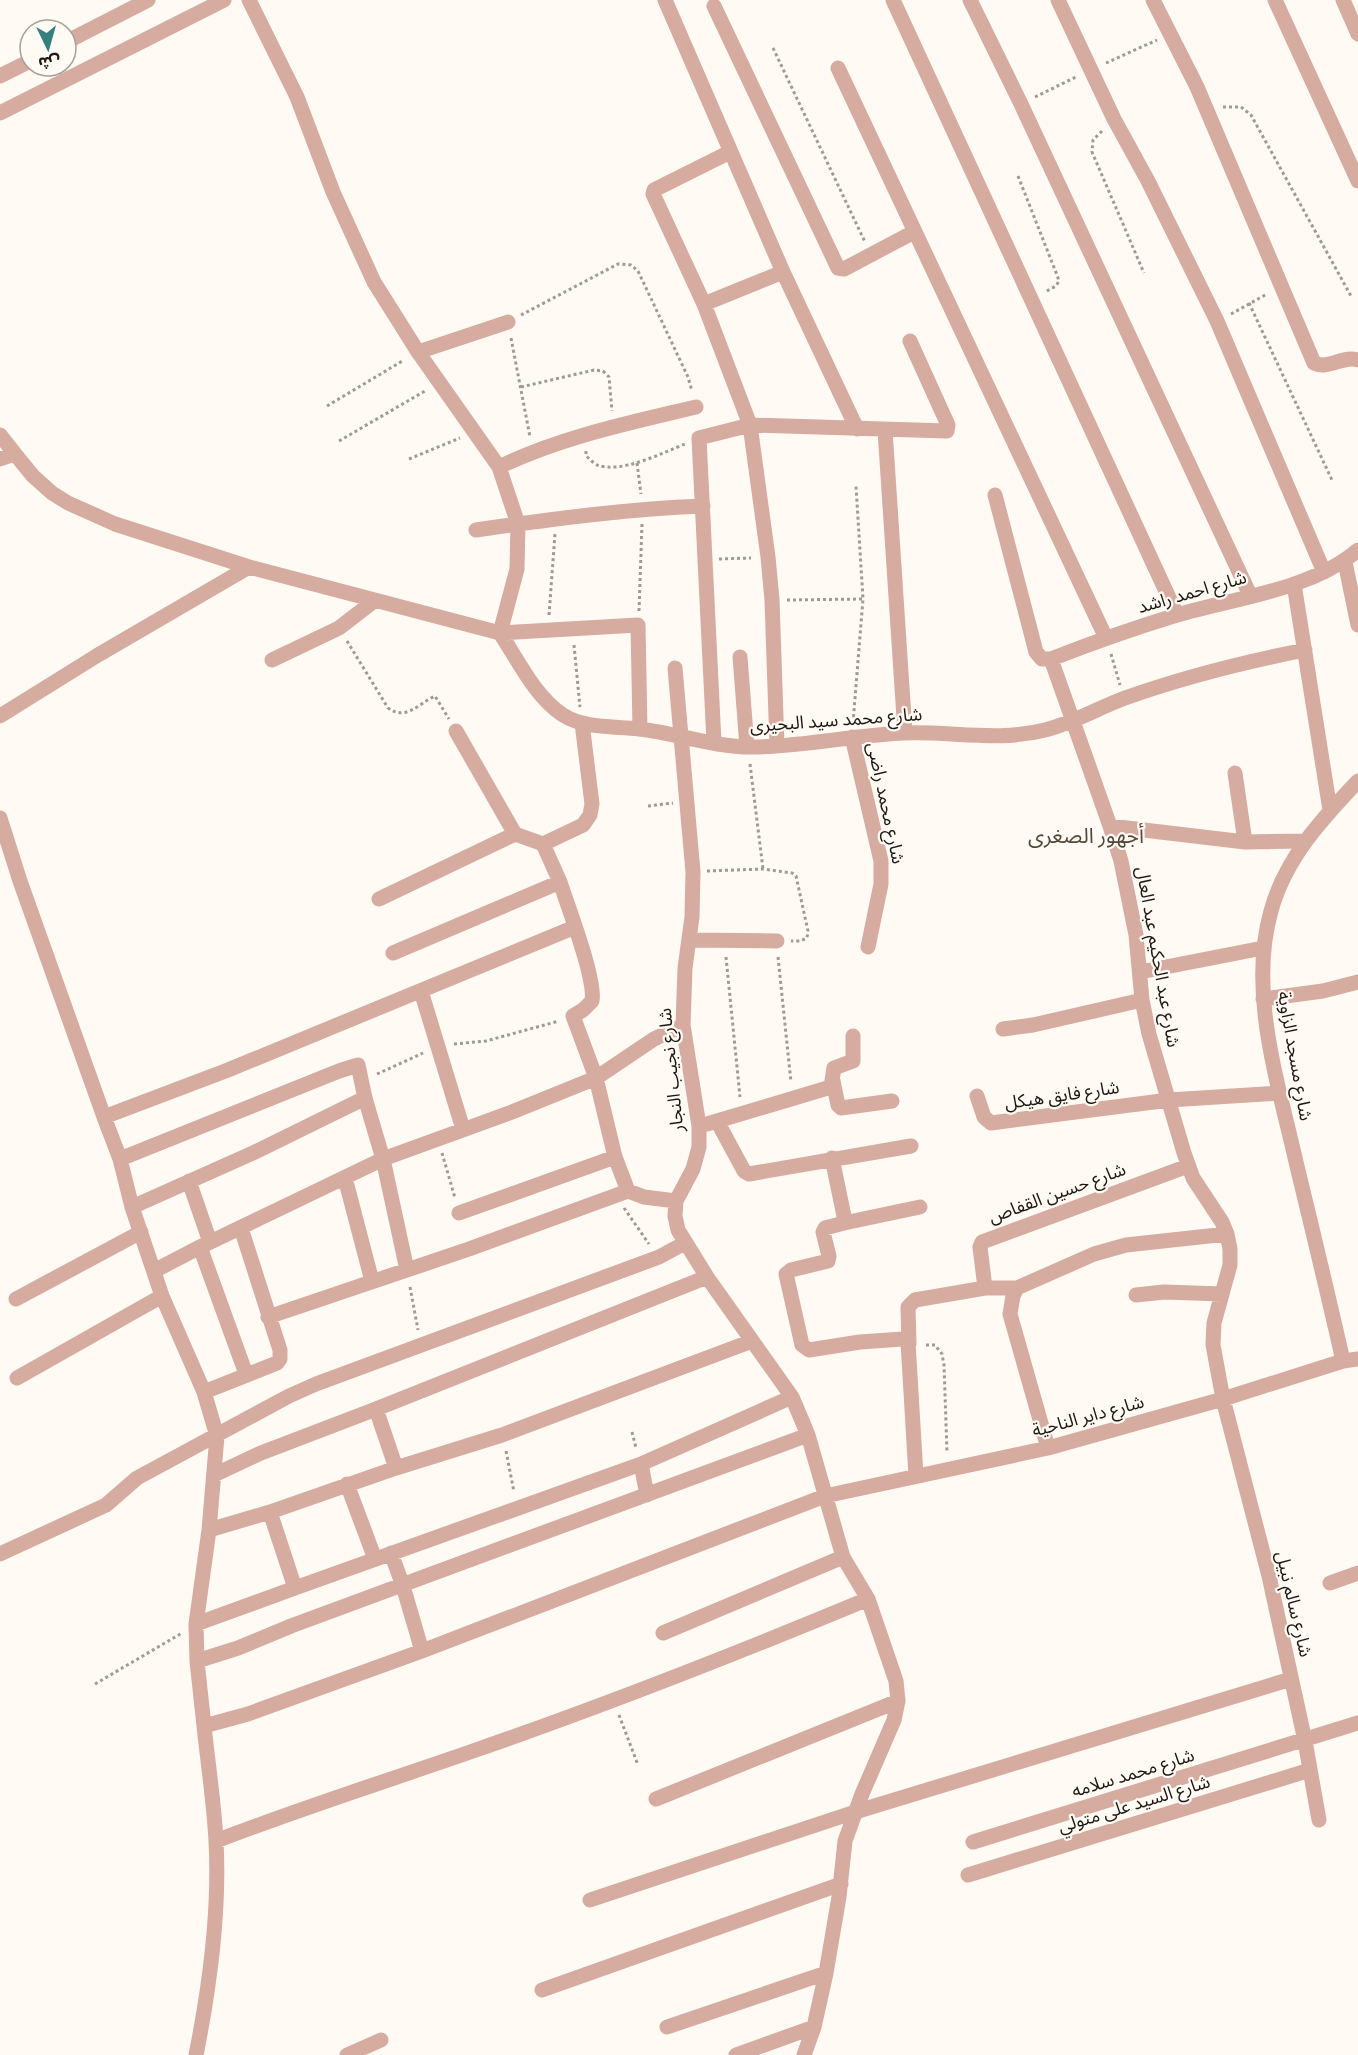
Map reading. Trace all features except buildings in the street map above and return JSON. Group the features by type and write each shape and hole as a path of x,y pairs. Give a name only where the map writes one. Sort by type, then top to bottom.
{"street":[{"path":"78,36 148,0"},
{"path":"0,113 224,0"},
{"path":"249,0 297,97 352,238 374,282 418,352 499,467 518,524 517,569 500,633"},
{"path":"665,0 783,272 856,429"},
{"path":"893,0 1177,615"},
{"path":"970,0 1021,104 1250,595"},
{"path":"1058,0 1114,119 1148,181 1217,321 1324,572"},
{"path":"1153,0 1207,109 1314,363 1320,366 1352,358 1358,360"},
{"path":"1275,0 1358,181"},
{"path":"1343,0 1358,34"},
{"path":"714,6 835,265 844,269 914,232"},
{"path":"0,76 18,67"},
{"path":"838,68 1106,638"},
{"path":"730,152 653,192 704,304 750,425 772,600 777,746"},
{"path":"704,304 783,272"},
{"path":"418,352 508,322"},
{"path":"714,742 699,438 750,425 944,431 948,428 910,341"},
{"path":"499,467 532,451 614,427 696,407"},
{"path":"885,430 905,733"},
{"path":"0,435 7,456 52,493 68,503 115,524 249,567 500,633 638,625 640,729"},
{"path":"995,495 1036,652 1042,659 1051,659"},
{"path":"476,530 556,518 643,509 703,506"},
{"name":"شارع احمد راشد","path":"1051,659 1177,615 1294,584 1345,562 1358,550"},
{"path":"1345,562 1358,625"},
{"path":"0,716 249,567"},
{"path":"1294,584 1330,810"},
{"path":"272,660 339,628 374,601"},
{"name":"شارع محمد سيد البحيرى","path":"500,633 549,703 564,715 582,723 640,729 747,747 777,746 852,736 905,733 992,736 1045,730 1183,678 1305,650"},
{"path":"740,657 747,747"},
{"name":"شارع عبد الحكيم عبد العال","path":"1051,659 1110,826 1130,898 1142,1000 1158,1067 1188,1166 1227,1234 1230,1264 1214,1323 1213,1345 1223,1399"},
{"name":"شارع نجيب النجار","path":"675,668 693,872 683,1025 699,1126 699,1147 693,1169 676,1201"},
{"path":"456,731 515,834 543,844 583,825 591,815 592,804 582,723"},
{"name":"شارع محمد راضى","path":"852,736 881,861 881,884 868,947"},
{"path":"1235,773 1245,842"},
{"name":"شارع مسجد الزاوية","path":"1351,1360 1280,1093 1263,999 1263,948 1271,910 1285,874 1304,841 1358,781"},
{"path":"0,818 24,892 120,1159 132,1207 162,1296 204,1392 217,1436 209,1530 196,1624 197,1661 216,1841 213,1954 196,2055"},
{"path":"1110,826 1245,842 1304,841"},
{"path":"379,899 515,834"},
{"path":"543,844 560,882 590,977 592,1001 573,1016 596,1078 622,1193"},
{"path":"393,953 560,882"},
{"path":"104,1117 228,1070 575,927"},
{"path":"690,940 777,941"},
{"path":"1140,972 1263,948"},
{"path":"1263,999 1323,991 1358,982"},
{"path":"421,991 463,1129"},
{"path":"1004,1029 1033,1025 1142,1000"},
{"path":"154,1271 205,1244 383,1159 596,1078 654,1039 683,1025"},
{"path":"853,1036 853,1061 834,1068 833,1081 838,1105 841,1108 892,1101"},
{"path":"120,1159 349,1067 359,1066 364,1098 383,1159 407,1270"},
{"path":"699,1126 829,1088 833,1081"},
{"path":"1169,1100 1280,1093"},
{"name":"شارع فايق هيكل","path":"977,1096 984,1117 991,1123 1169,1100"},
{"path":"132,1207 255,1152 364,1098"},
{"path":"717,1121 744,1171 749,1174 911,1146"},
{"path":"459,1212 615,1157"},
{"path":"832,1158 845,1218 844,1223"},
{"name":"شارع حسين القفاص","path":"985,1288 980,1247 982,1242 1188,1166"},
{"path":"345,1178 372,1281"},
{"path":"189,1181 205,1244 246,1374"},
{"path":"268,1317 622,1193 676,1201 675,1216 678,1230 685,1243 792,1397 808,1435 843,1557 868,1599 893,1672 898,1701 886,1739 845,1841 841,1884 826,1973 814,2027 804,2055"},
{"path":"909,1344 903,1339 860,1342 814,1350 805,1348 802,1345 786,1278 791,1270 828,1261 829,1256 823,1232 828,1227 920,1207"},
{"path":"204,1392 277,1363 280,1359 280,1350 241,1228"},
{"path":"16,1299 141,1232"},
{"path":"916,1476 907,1312 910,1302 985,1288 1017,1288 1110,1249 1227,1234"},
{"path":"0,1554 106,1505 137,1478 316,1384 659,1257 685,1243"},
{"path":"214,1475 261,1453 707,1277"},
{"path":"1017,1288 1012,1296 1010,1314 1048,1448"},
{"path":"1136,1295 1193,1292 1222,1294"},
{"path":"17,1378 162,1296"},
{"path":"209,1530 270,1512 396,1467 502,1435 752,1341"},
{"name":"شارع داير الناحية","path":"204,1726 248,1714 422,1652 825,1496 1048,1448 1351,1360"},
{"path":"196,1624 641,1464 792,1397"},
{"name":"شارع سالم نبيل","path":"1223,1399 1269,1576 1305,1741 1319,1820"},
{"path":"376,1409 396,1467"},
{"path":"197,1661 238,1648 291,1626 808,1435"},
{"path":"641,1464 647,1495"},
{"path":"347,1484 375,1559"},
{"path":"270,1512 294,1588"},
{"path":"391,1553 422,1652"},
{"path":"663,1633 843,1557"},
{"path":"1330,1583 1358,1573"},
{"path":"216,1841 272,1819 614,1699 783,1635 868,1599"},
{"path":"590,1900 855,1812 1291,1679"},
{"path":"656,1799 898,1701"},
{"name":"شارع محمد سلامه","path":"974,1842 1358,1723"},
{"name":"شارع السيد على متولي","path":"968,1875 1310,1770"},
{"path":"542,1990 841,1884"},
{"path":"667,2027 826,1973"},
{"path":"736,2055 814,2027"},
{"path":"347,2055 381,2040"}],"path":[{"path":"1021,104 1170,34"},
{"path":"773,48 871,254"},
{"path":"1207,109 1236,105 1251,115 1351,296"},
{"path":"1114,119 1094,140 1091,146 1092,152 1144,273"},
{"path":"1018,176 1059,281 1056,286 1030,299"},
{"path":"532,451 508,322 618,264 632,265 638,271 688,377 696,407"},
{"path":"1217,321 1249,303 1332,480"},
{"path":"327,406 418,352"},
{"path":"521,387 594,370 603,371 609,377 614,427"},
{"path":"339,441 440,382"},
{"path":"409,459 474,432"},
{"path":"585,436 586,456 595,464 607,467 637,463 699,438"},
{"path":"637,463 643,509 638,625"},
{"path":"852,736 864,599 856,486"},
{"path":"548,630 556,518"},
{"path":"705,560 768,557"},
{"path":"772,600 864,599"},
{"path":"339,628 388,708 395,713 406,714 433,696 436,697 456,731"},
{"path":"573,630 582,723"},
{"path":"1106,638 1124,699"},
{"path":"747,747 763,869"},
{"path":"648,806 688,802"},
{"path":"693,872 763,869 792,873 796,876 807,938 800,941 777,941 793,1099"},
{"path":"724,940 741,1114"},
{"path":"362,1082 439,1045 486,1041 573,1016"},
{"path":"439,1139 459,1212"},
{"path":"622,1193 659,1257"},
{"path":"407,1270 421,1347"},
{"path":"909,1344 935,1345 942,1354 948,1470"},
{"path":"502,1435 518,1507"},
{"path":"95,1684 196,1624"},
{"path":"614,1699 638,1765"}],"district":[{"name":"أجهور الصغرى","path":"1086,836"}]}
